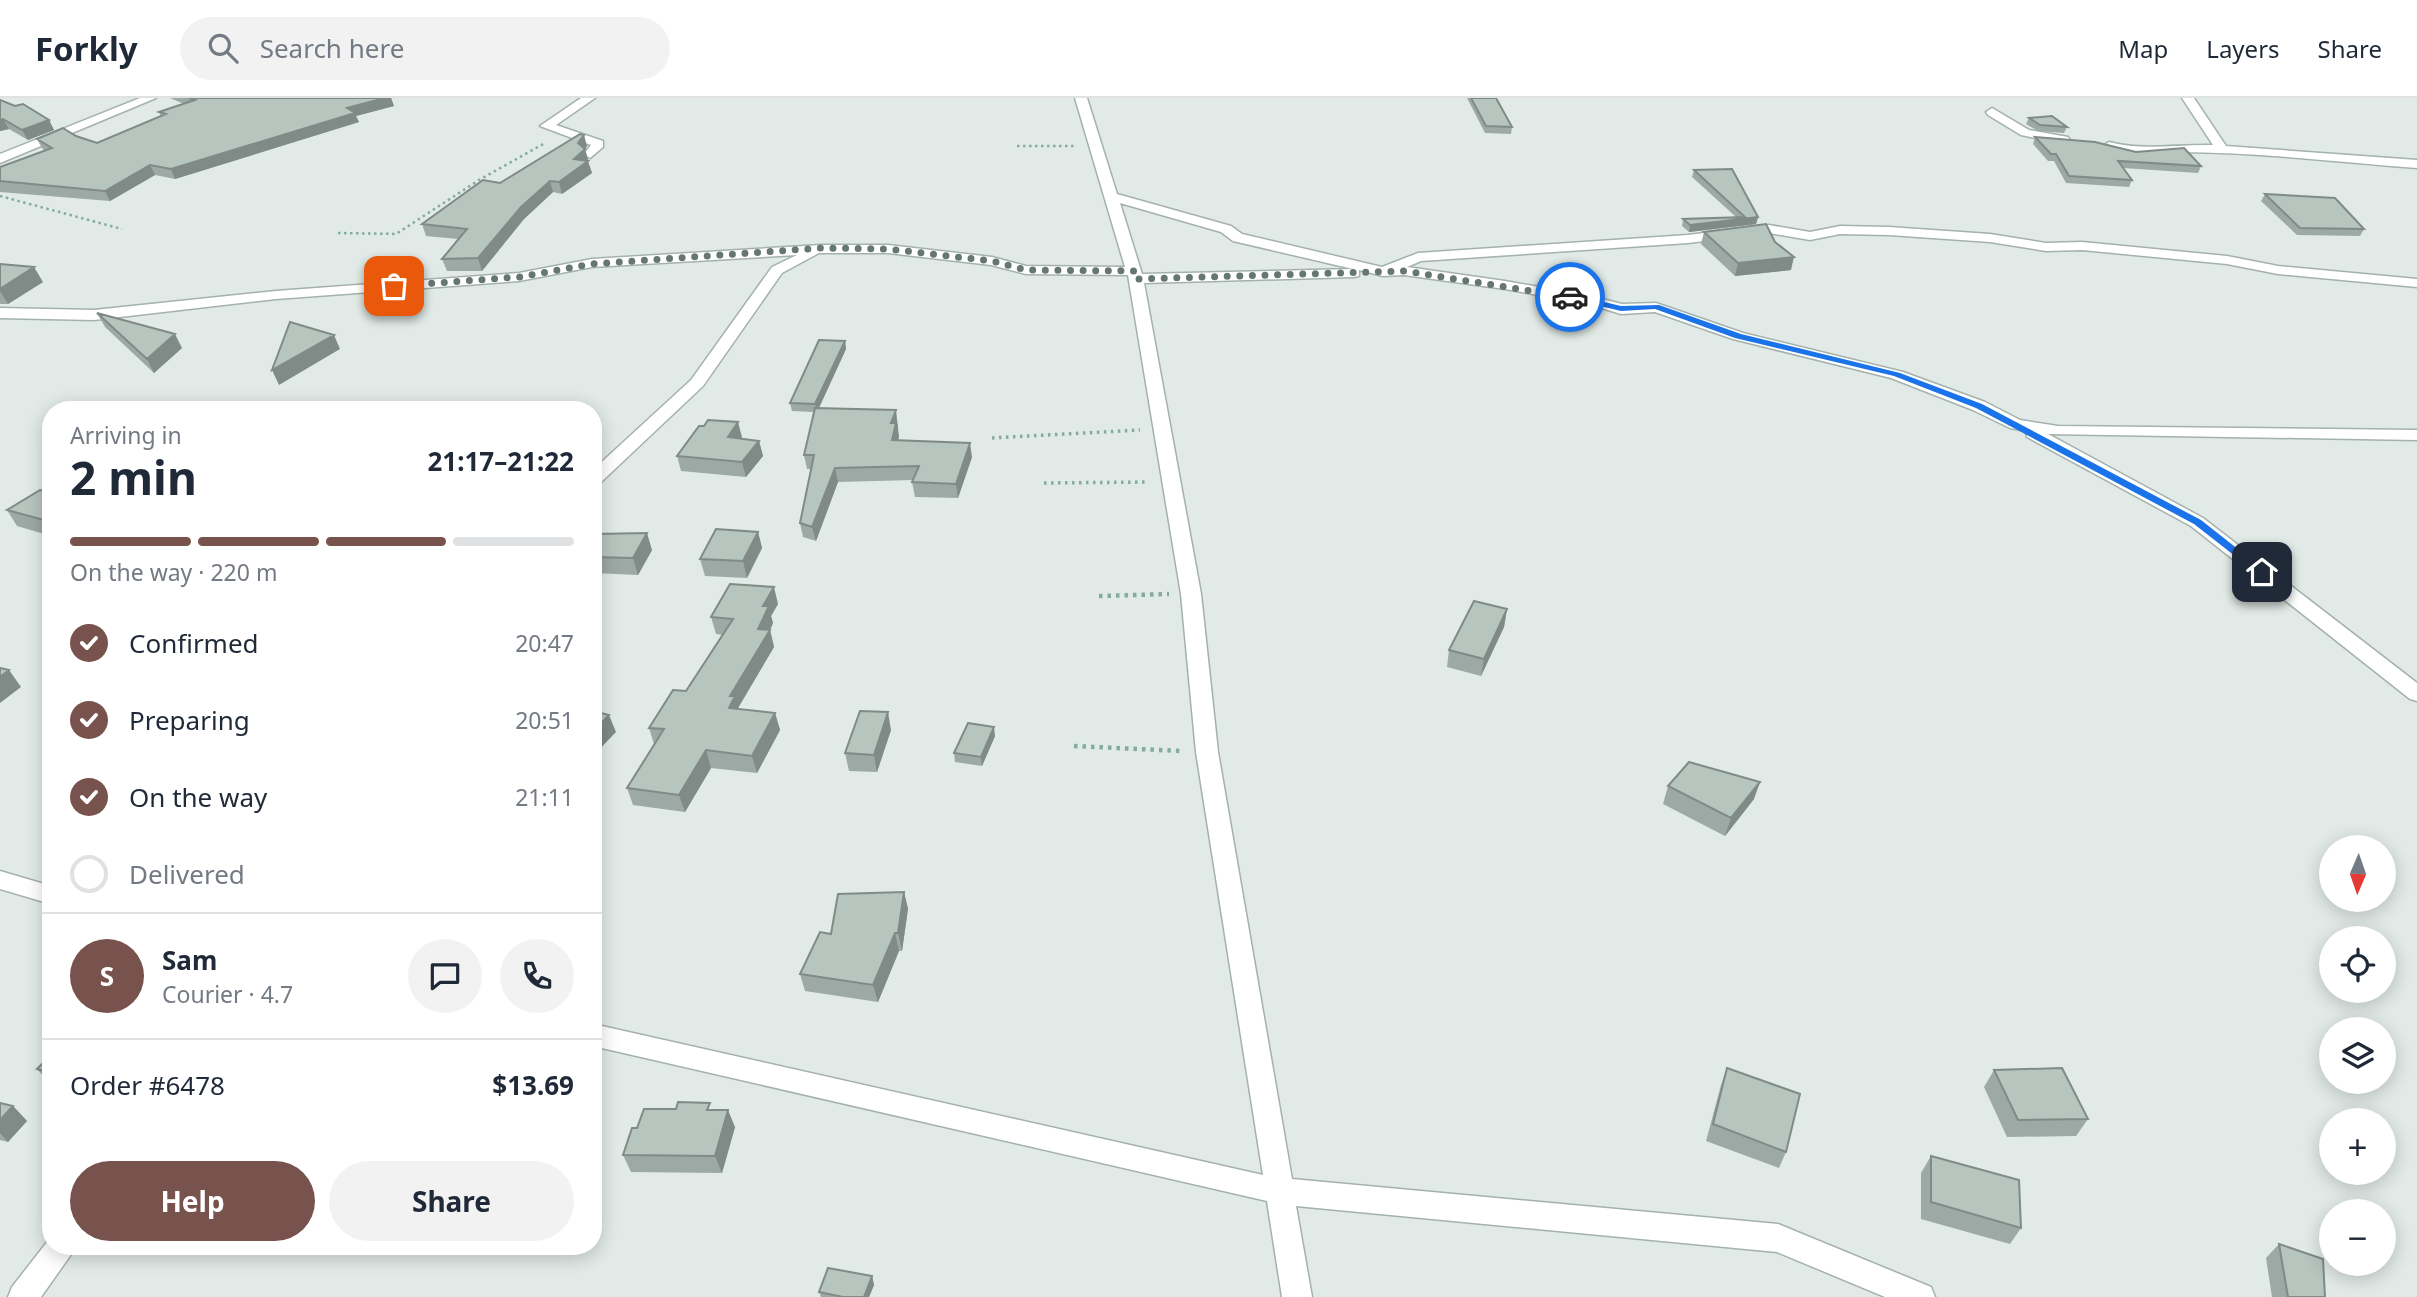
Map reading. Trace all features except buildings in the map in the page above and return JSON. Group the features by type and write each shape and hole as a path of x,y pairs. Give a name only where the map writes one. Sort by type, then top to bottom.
{"street":[{"path":"0,159 150,98"},
{"path":"589,98 546,126 599,144 590,154"},
{"path":"1082,98 1135,275 1191,594 1207,752 1297,1297"},
{"path":"2188,98 2222,149"},
{"path":"1992,112 2035,138 2088,142 2133,152 2172,148 2222,149 2417,164"},
{"path":"1112,197 1226,229 1238,238 1265,242 1383,272 1418,257 1688,239 1769,229 1810,236 1840,230 1990,237 2046,247 2082,246 2227,260 2278,270 2417,284"},
{"path":"602,472 697,383 776,270 821,248"},
{"path":"0,313 94,315 276,295 519,277 592,264 821,248 888,249 992,261 1026,270 1135,275 1404,271 1505,285 1590,300 1621,309 1656,307 1738,336 1897,374 1979,406 2016,424 2197,522 2417,694"},
{"path":"2016,424 2058,431 2417,435"},
{"path":"0,880 42,892"},
{"path":"602,1037 1278,1191 1777,1238 1920,1297"},
{"path":"23,1297 55,1255"}],"path":[{"path":"338,233 396,234 479,180 564,132"},
{"path":"1017,146 1096,145"},
{"path":"0,196 122,229"},
{"path":"992,438 1162,429"},
{"path":"1044,483 1171,482"},
{"path":"1099,596 1191,594"},
{"path":"1074,746 1207,752"}],"way so far":[{"path":"394,286 519,277 592,264 821,248 888,249 992,261 1026,270 1135,271 1136,279 1404,271 1570,297"}],"route":[{"path":"1570,297 1621,309 1656,307 1738,336 1897,374 1979,406 2197,522 2262,572"}]}
